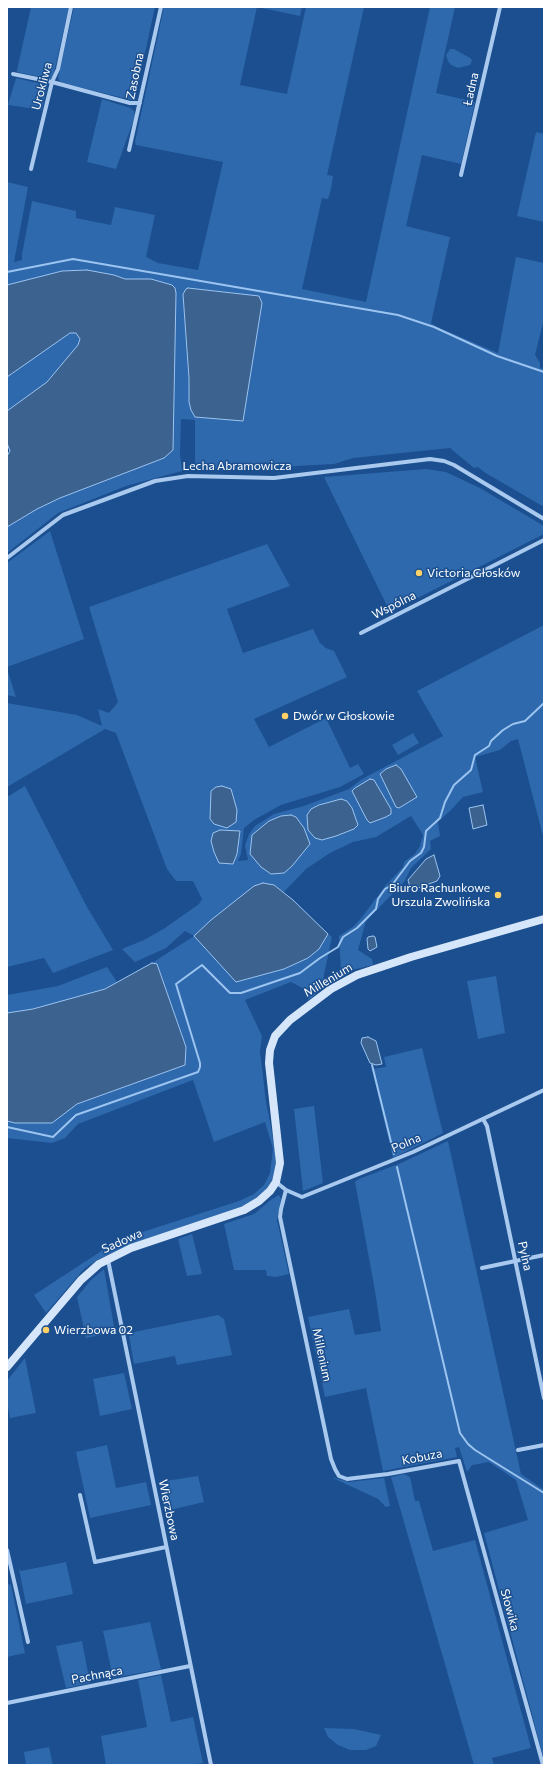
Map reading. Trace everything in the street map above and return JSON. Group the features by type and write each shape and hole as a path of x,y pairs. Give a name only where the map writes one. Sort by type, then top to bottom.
{"street":[{"name":"Urokliwa","path":"31,169 52,82 58,69 71,7"},
{"name":"Zasobna","path":"129,150 161,7"},
{"name":"Ładna","path":"461,175 500,7"},
{"path":"13,74 52,82 130,103 140,103"},
{"name":"Lecha Abramowicza","path":"7,558 63,515 156,481 188,476 274,478 430,459 444,461 454,466 544,519"},
{"name":"Wspólna","path":"361,633 544,540"},
{"name":"Millenium","path":"276,1182 279,1170 279,1157 269,1058 272,1042 280,1030 320,997 357,975 411,957 544,919"},
{"name":"Polna","path":"276,1182 286,1190 302,1197 413,1152 544,1090"},
{"name":"Pylna","path":"483,1119 487,1126 544,1398"},
{"name":"Sadowa","path":"7,1367 81,1280 94,1268 108,1259 131,1248 244,1210 264,1198 276,1182"},
{"name":"Millenium","path":"286,1190 280,1217 331,1459 335,1469 343,1478 347,1479 388,1474"},
{"path":"482,1268 544,1255"},
{"name":"Wierzbowa","path":"108,1259 211,1765"},
{"path":"518,1450 544,1445"},
{"name":"Kobuza","path":"388,1474 459,1460"},
{"name":"Słowika","path":"459,1460 543,1765"},
{"path":"80,1495 95,1562 166,1547"},
{"path":"7,1550 28,1642"},
{"name":"Pachnąca","path":"7,1703 190,1666"}],"shaded area":[{"path":"31,7 69,7 53,77 50,79 17,72"},
{"path":"74,7 155,7 135,99 131,100 60,82 58,78"},
{"path":"164,7 257,7 240,85 287,94 306,7 364,7 327,175 333,176 331,189 328,199 322,198 302,289 366,302 430,7 455,7 436,93 475,102 461,164 422,155 406,226 450,237 431,323 498,353 516,257 544,263 544,319 535,355 540,363 540,368 544,369 544,507 478,467 474,468 450,448 353,458 334,464 223,470 197,468 195,461 195,420 181,419 180,454 182,471 126,486 58,513 7,553 7,527 37,509 60,498 164,458 172,285 151,279 125,279 114,275 62,271 7,285 7,182 28,187 14,262 22,260 32,201 76,211 76,218 111,225 115,207 155,215 146,257 158,263 198,270 223,162 136,145 135,142","holes":["188,288 259,296 262,303 243,421 191,410 189,402 189,378 183,294"]},
{"path":"257,7 302,7 300,16"},
{"path":"450,49 454,49 470,58 472,60 470,65 458,68 451,65 446,55"},
{"path":"16,78 46,85 47,87 42,110 8,105"},
{"path":"102,99 130,108 134,111 135,116 116,169 87,162"},
{"path":"536,132 544,134 544,222 517,216"},
{"path":"87,270 114,275 125,279 151,279 172,285 175,288 173,450 164,458 60,498 37,509 7,527 7,456 10,451 7,443 7,411 47,382 78,345 80,339 76,333 70,333 7,377 7,285 62,271"},
{"path":"188,288 259,296 262,303 243,421 195,417 191,410 189,402 189,378 183,294"},
{"path":"70,333 76,333 80,339 78,345 47,382 7,411 7,377"},
{"name":"Victoria Głosków","path":"426,469 446,472 480,488 544,526 544,534 390,612 324,477"},
{"path":"50,531 84,639 7,667 7,563"},
{"path":"267,544 290,586 227,609 243,653 313,629 320,643 326,648 334,651 347,677 254,719 269,747 326,718 350,768 358,764 364,774 340,787 281,805 254,820 244,828 241,854 238,861 248,860 245,846 249,834 255,826 274,814 304,806 349,789 362,779 443,736 417,691 544,625 544,840 518,739 511,741 500,750 475,757 483,792 463,797 438,822 440,836 430,841 431,849 411,868 404,882 366,921 358,950 372,959 373,965 341,971 339,936 354,926 386,885 403,867 404,862 415,854 420,846 423,835 411,816 376,837 353,842 330,853 306,869 284,892 274,885 194,936 185,931 166,948 135,962 122,949 144,940 165,928 199,904 202,899 193,881 176,881 167,869 116,733 105,729 7,787 7,703 77,715 102,726 98,709 109,713 118,702 89,607"},
{"path":"7,669 16,697 7,695"},
{"path":"413,733 419,743 398,755 392,745"},
{"path":"396,765 401,769 417,797 399,808 396,807 380,774 386,769"},
{"path":"370,779 374,780 391,809 391,814 370,823 352,791"},
{"path":"25,786 87,907 113,950 53,973 44,958 7,967 7,797"},
{"path":"222,786 231,789 237,810 236,822 227,828 214,824 210,819 211,791 216,787"},
{"path":"341,799 347,801 352,808 358,825 354,829 336,836 322,840 315,838 308,830 307,815 311,809 319,805"},
{"path":"483,805 487,825 473,829 469,808"},
{"path":"291,815 296,817 304,828 310,844 292,866 284,873 271,874 261,867 250,854 252,835 269,821 281,816"},
{"path":"220,830 240,831 237,854 233,864 219,863 214,852 211,841 213,833"},
{"path":"434,855 440,876 437,881 418,888 410,887 408,880 426,859"},
{"path":"263,883 274,885 293,900 328,934 319,949 308,958 284,969 236,982 194,936 211,920 254,886"},
{"path":"328,934 332,937 321,989 309,1000 304,989 291,982 245,1000 262,1036 260,1051 266,1102 275,1148 276,1163 273,1178 266,1190 257,1199 247,1205 131,1244 101,1258 85,1268 46,1313 34,1295 109,1246 136,1234 239,1201 254,1194 264,1185 270,1173 273,1149 265,1122 214,1142 193,1080 78,1124 65,1138 52,1143 7,1138 7,1121 15,1123 52,1123 77,1104 185,1065 186,1047 157,964 152,963 194,936 236,982 284,969 308,958 319,949"},
{"path":"368,937 375,937 377,947 370,951 368,949 367,939"},
{"path":"152,963 157,964 186,1047 185,1065 77,1104 52,1123 15,1123 7,1121 7,1013 33,1009 105,989"},
{"path":"107,967 117,982 105,989 33,1009 7,1013 7,995 58,986"},
{"path":"496,976 505,1033 478,1039 467,981"},
{"path":"368,1037 376,1041 382,1064 376,1065 370,1063 361,1043 362,1038"},
{"path":"422,1048 443,1133 393,1158 372,1069 386,1067 384,1057"},
{"path":"314,1106 323,1183 303,1191 294,1109"},
{"path":"448,1141 521,1474 544,1490 544,1760 484,1533 528,1520 516,1480 489,1462 472,1465 467,1472 459,1447 455,1448 457,1457 383,1471 366,1388 325,1397 308,1317 349,1309 355,1335 381,1331 355,1182"},
{"path":"279,1195 281,1199 277,1220 289,1274 276,1277 267,1276 266,1270 234,1270 224,1224 254,1214"},
{"path":"192,1234 202,1274 187,1276 178,1239"},
{"path":"104,1269 115,1332 86,1338 77,1297 90,1281"},
{"path":"218,1315 224,1319 232,1355 177,1365 175,1356 134,1364 129,1336 134,1332"},
{"path":"25,1358 36,1413 10,1418 7,1402 7,1381"},
{"path":"124,1373 132,1409 100,1416 93,1379"},
{"path":"107,1445 116,1488 146,1482 151,1505 90,1518 76,1452"},
{"path":"404,1474 410,1477 415,1501 419,1501 433,1551 475,1540 531,1748 492,1758 494,1765 474,1765 391,1477"},
{"path":"198,1476 204,1502 166,1511 159,1482"},
{"path":"331,1477 349,1482 384,1478 390,1506 386,1507 378,1499"},
{"path":"66,1562 73,1594 26,1604 19,1569 21,1571"},
{"path":"7,1583 11,1585 25,1653 7,1657"},
{"path":"150,1622 161,1669 113,1678 103,1631"},
{"path":"82,1641 90,1683 66,1688 56,1646"},
{"path":"161,1675 171,1722 193,1717 203,1763 191,1765 106,1765 101,1736 147,1727 138,1680"},
{"path":"324,1728 354,1729 381,1735 376,1746 366,1750 350,1750 338,1745 328,1737"},
{"path":"49,1747 53,1765 26,1765 24,1752"}],"waterway":[{"path":"7,272 73,259 398,315 434,327 497,356 544,372"},
{"path":"7,1127 53,1137 76,1115 198,1072 200,1063 176,984 202,965 230,993 241,993 300,973 338,947 343,937 357,928 376,909 378,899 385,889 392,885 410,861 421,853 424,847 426,831 440,818 445,802 454,785 471,770 475,755 489,746 491,741 503,730 513,724 525,721 544,703"},
{"path":"372,1065 394,1154"},
{"path":"397,1167 460,1433 468,1444 475,1450 544,1493"}],"place":[{"name":"Victoria Głosków","path":"419,573"},
{"name":"Dwór w Głoskowie","path":"285,716"},
{"name":"Biuro Rachunkowe Urszula Zwolińska","path":"498,895"},
{"name":"Wierzbowa 02","path":"46,1330"}]}
